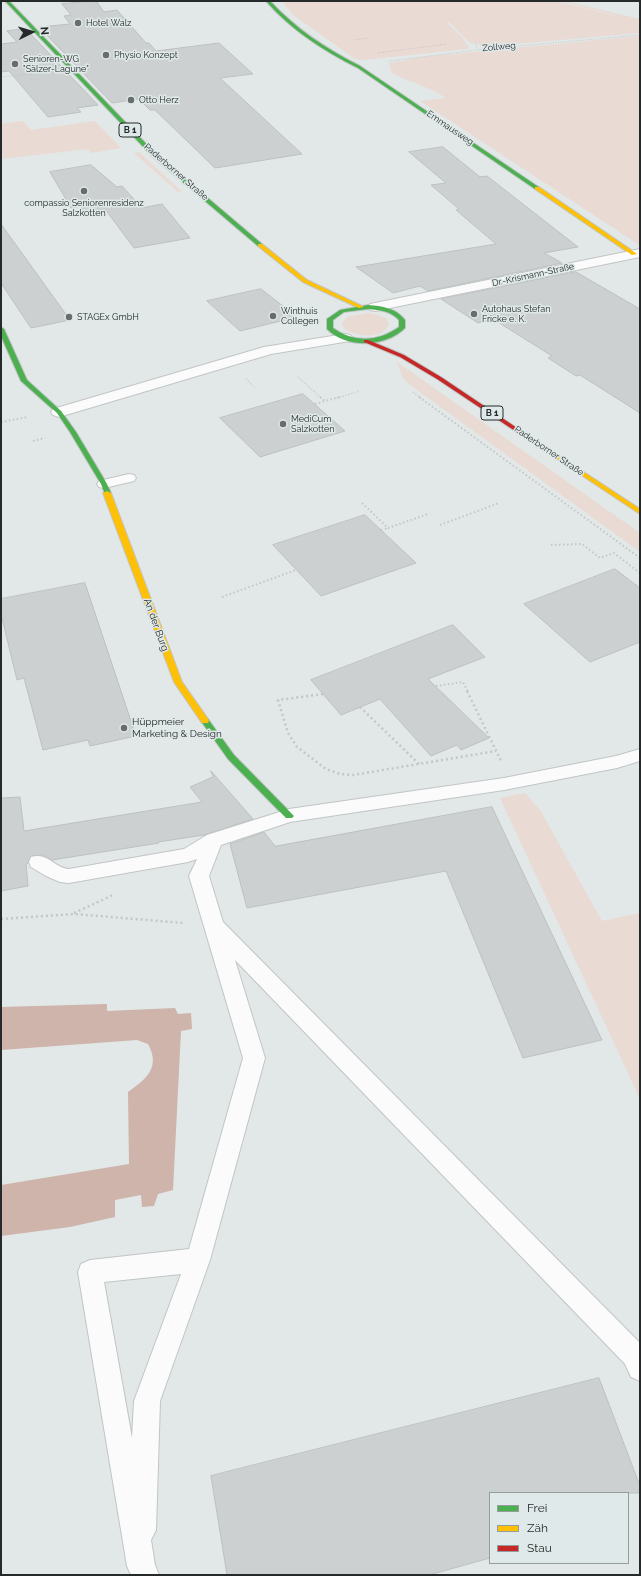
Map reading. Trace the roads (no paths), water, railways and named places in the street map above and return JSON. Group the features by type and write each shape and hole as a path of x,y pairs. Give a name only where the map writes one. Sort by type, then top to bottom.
{"main road":[{"name":"Paderborner Straße","path":"7,1 154,155 272,255 305,281 368,307 392,312 403,328 388,338 366,341"},
{"name":"Emmausweg","path":"268,1 281,16 309,40 337,57 359,67 637,253"},
{"name":"Paderborner Straße","path":"305,281 316,298"},
{"name":"Paderborner Straße","path":"368,307 342,311 329,320 332,331 345,338 366,341 402,356 439,378 640,512"},
{"name":"An der Burg","path":"1,329 24,382 59,412 73,432 104,484 178,682 231,757 289,816"},
{"name":"Paderborner Straße","path":"420,356 439,378"}],"street":[{"name":"Dr.-Krismann-Straße","path":"368,307 427,297 637,253"},
{"path":"403,328 427,297"},
{"path":"272,350 329,320"},
{"path":"59,412 272,350 345,338"}],"lane":[{"path":"104,484 130,478"},
{"path":"38,862 56,874 69,876 188,855 214,840 289,816 504,784 617,762 640,755"},
{"path":"143,1571 147,1401 198,1260 254,1058 199,876 214,840"},
{"path":"213,925 634,1355 640,1368"},
{"path":"143,1571 90,1272 198,1260"}],"place":[{"name":"Hotel Walz","path":"78,23"},
{"name":"Physio Konzept","path":"106,55"},
{"name":"Senioren-WG \"Sälzer-Lagune\"","path":"15,64"},
{"name":"Otto Herz","path":"131,100"},
{"name":"compassio Seniorenresidenz Salzkotten","path":"84,191"},
{"name":"Autohaus Stefan Fricke e. K.","path":"474,314"},
{"name":"Winthuis Collegen","path":"273,316"},
{"name":"STAGEx GmbH","path":"69,317"},
{"name":"MediCum Salzkotten","path":"283,424"},
{"name":"Hüppmeier Marketing & Design","path":"124,728"}]}
